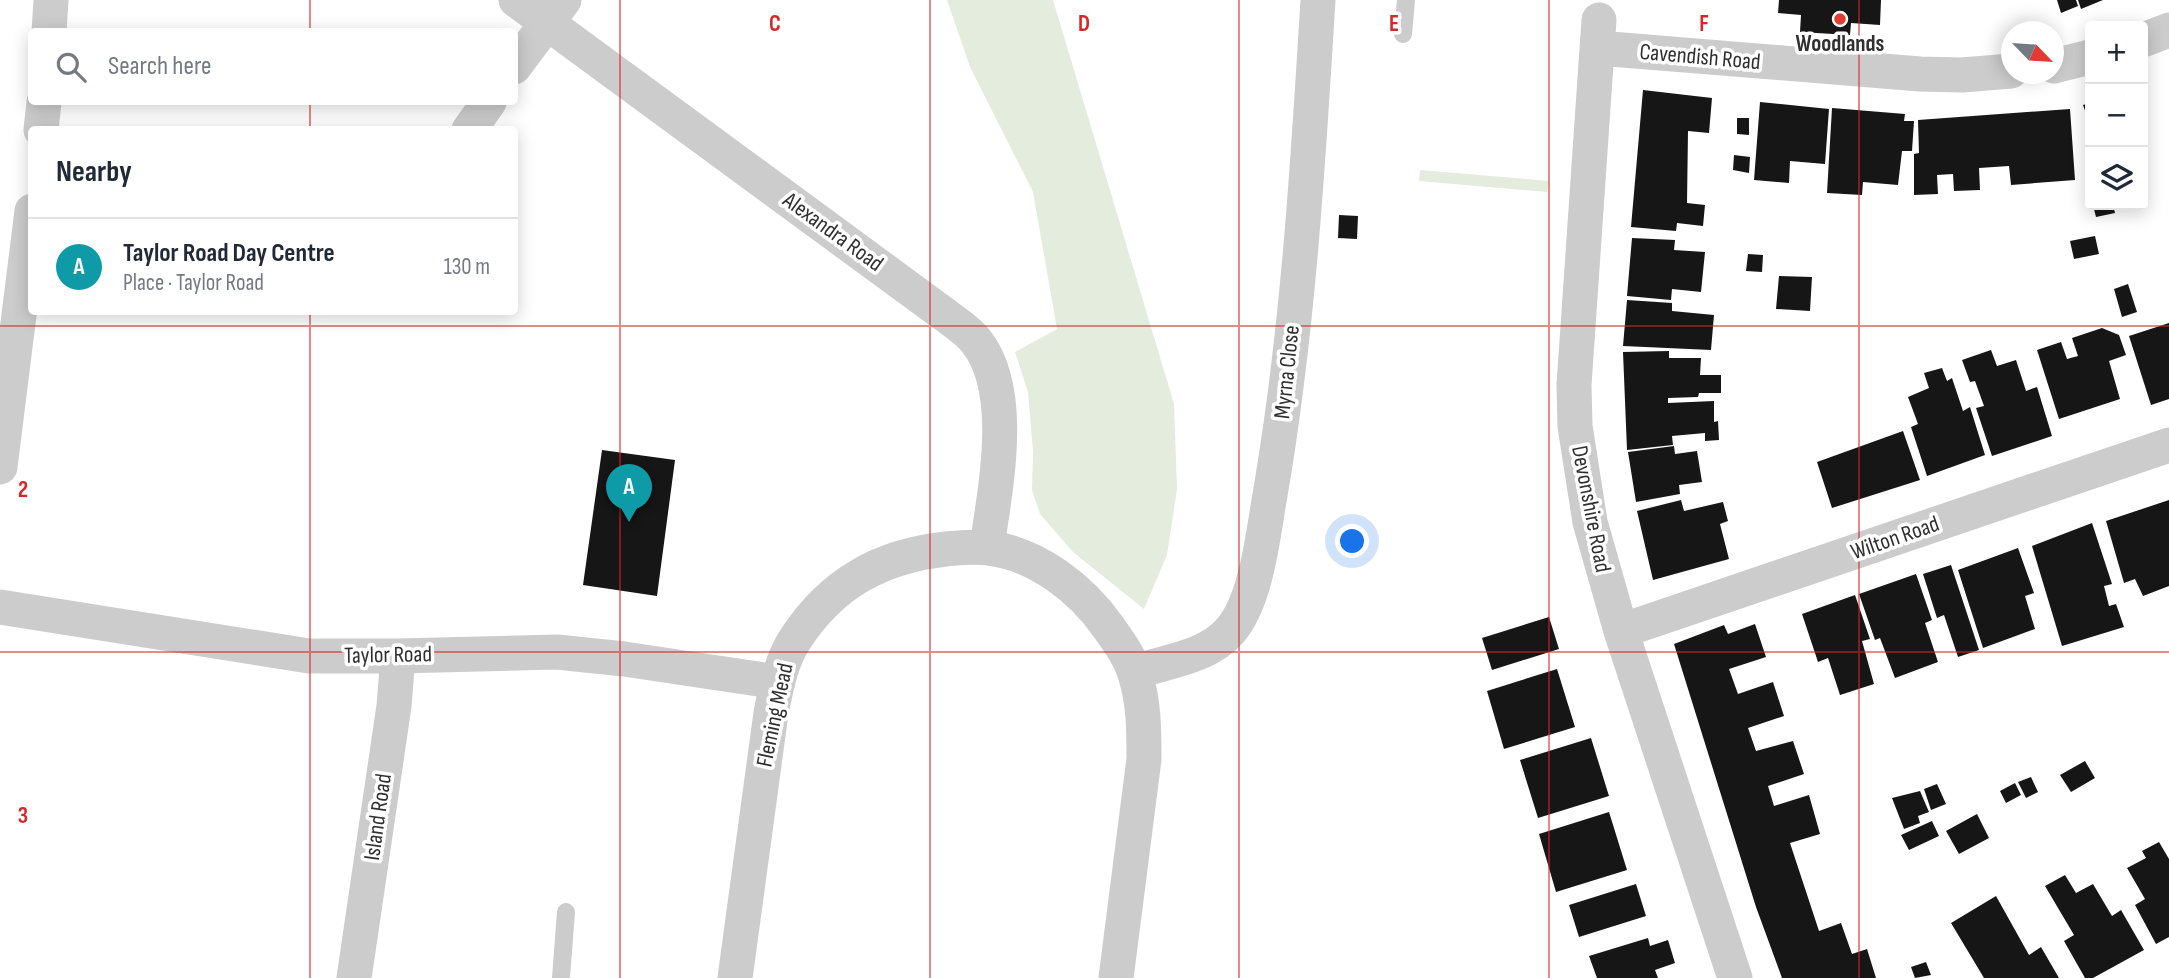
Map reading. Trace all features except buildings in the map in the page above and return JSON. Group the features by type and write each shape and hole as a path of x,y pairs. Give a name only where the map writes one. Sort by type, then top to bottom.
{"street":[{"path":"49,28 51,0"},
{"name":"Alexandra Road","path":"516,0 555,11 952,320 976,342 993,374 999,396 1000,418 987,547"},
{"name":"Myrna Close","path":"1135,673 1200,653 1230,631 1239,617 1259,561 1280,437 1307,187 1318,0"},
{"path":"518,62 555,11"},
{"path":"2148,38 2169,30"},
{"name":"Cavendish Road","path":"1599,34 1920,74 1962,75 2001,72"},
{"name":"Devonshire Road","path":"1599,34 1574,385 1575,412 1590,522 1621,631 1735,978"},
{"path":"2064,63 2085,58"},
{"path":"41,126 44,105"},
{"path":"472,126 487,105"},
{"path":"0,467 28,243"},
{"name":"Wilton Road","path":"1621,631 2169,445"},
{"name":"Fleming Mead","path":"735,978 765,751 778,682 794,640 812,615 838,589 865,571 902,557 930,551 987,547 1035,563 1078,593 1098,611 1121,645 1135,673 1144,722 1144,758 1116,978"},
{"name":"Taylor Road","path":"0,607 309,656 557,652 778,682"},
{"name":"Island Road","path":"354,978 394,706 398,656"}],"lane":[{"path":"1404,34 1406,0"},
{"path":"561,978 566,912"}],"green space":[{"path":"947,0 1053,0 1174,404 1177,489 1167,555 1144,609 1073,552 1040,514 1032,490 1033,451 1028,392 1015,352 1057,329 1033,192 970,67"},
{"path":"1420,170 1549,181 1547,192 1419,181"}],"place":[{"name":"Woodlands","path":"1840,19"},
{"name":"Taylor Road Day Centre","path":"629,522"}]}
